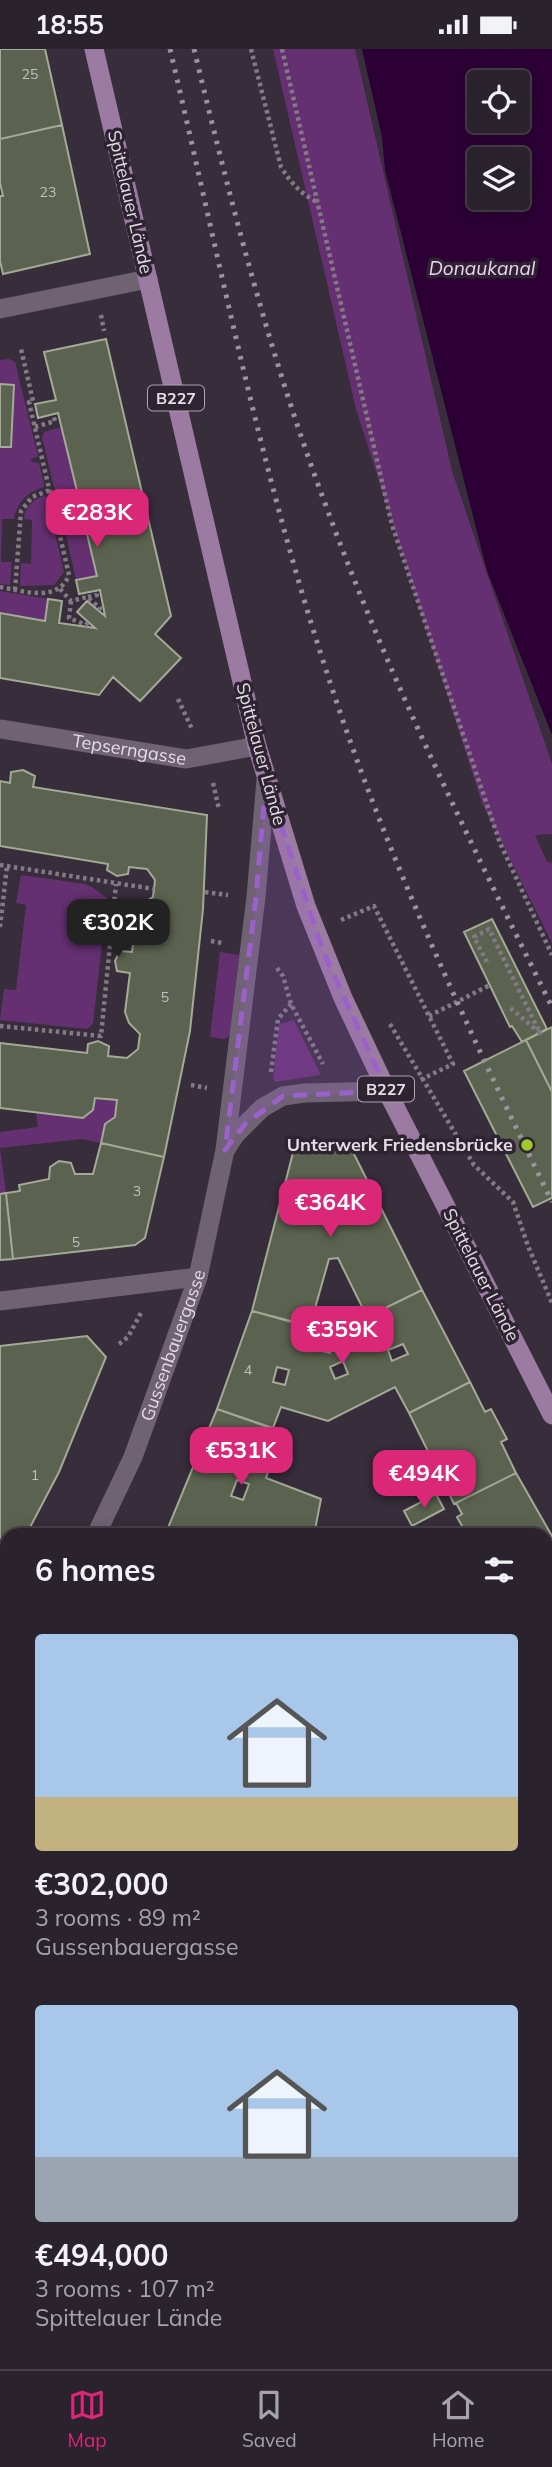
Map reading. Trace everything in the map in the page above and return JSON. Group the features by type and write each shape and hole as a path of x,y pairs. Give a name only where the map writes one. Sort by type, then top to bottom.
{"main road":[{"name":"Spittelauer Lände","path":"94,49 257,746 297,880 323,951 387,1091 552,1415"}],"street":[{"path":"0,309 148,279"},
{"name":"Tepserngasse","path":"0,729 186,759 257,746"},
{"name":"Gussenbauergasse","path":"99,1528 133,1457 198,1277 225,1150 262,843 266,780"},
{"name":"Gussenbauergasse","path":"225,1150 253,1116 272,1101 284,1096 387,1091"},
{"path":"0,1301 198,1277"}],"path":[{"path":"251,49 281,167 291,183 317,202"},
{"path":"282,49 392,525 500,843 552,955"},
{"path":"0,587 44,593 60,589 69,575 29,403 33,401 21,349"},
{"path":"35,427 55,421 53,415"},
{"path":"15,590 21,511 32,497 50,490"},
{"path":"57,523 78,518 77,511"},
{"path":"60,589 71,601 69,618"},
{"path":"71,601 97,595 97,591"},
{"path":"87,597 100,608 98,611"},
{"path":"60,617 86,625 88,622"},
{"path":"0,865 154,889"},
{"path":"0,927 7,866"},
{"path":"0,1026 101,1036 117,884"},
{"path":"205,893 236,895"},
{"path":"337,922 374,906 453,1064 422,1080"},
{"path":"487,962 474,937 489,929 540,1033 509,1007"},
{"path":"271,957 283,976 291,1004 326,1070"},
{"path":"429,1016 490,985"},
{"path":"271,1073 278,1019 291,1004"},
{"path":"389,1022 474,1165 513,1202 527,1246 552,1303"},
{"path":"191,1085 233,1090"}],"highlighted area":[{"path":"266,780 323,951 387,1091 283,1096 245,1124 225,1150 256,897"}],"shaded area":[{"path":"273,49 355,49 452,471 552,764 552,834 535,835 547,862 552,863 552,943 482,803 356,409"},
{"path":"9,359 15,362 38,456 31,459 32,462 39,463 44,484 44,487 24,498 14,519 2,519 1,562 12,562 10,585 0,584 0,447 11,447 14,385 0,384 0,360"},
{"path":"62,427 78,495 57,500 42,437 44,432"},
{"path":"46,495 64,572 54,585 20,586 21,563 31,564 32,520 24,519 24,514 31,504"},
{"path":"85,524 97,576 76,580 65,530"},
{"path":"0,591 48,599 45,621 0,613"},
{"path":"21,875 85,884 107,898 93,1024 87,1029 0,1020 4,989 16,990 26,905 16,903"},
{"path":"220,952 239,955 230,1033 224,1039 210,1037"},
{"path":"294,1020 321,1075 275,1082 273,1079 279,1024"},
{"path":"95,1098 117,1100 115,1117 105,1124 101,1143 82,1139 0,1148 0,1132 38,1127 36,1112 83,1118 93,1110"},
{"path":"0,1148 6,1193 0,1194"}],"water":[{"name":"Donaukanal","path":"362,49 552,49 552,735 487,571 385,170 382,137"}],"building":[{"path":"0,49 45,49 62,125 0,139"},
{"path":"62,125 90,254 3,274 0,261 0,196 3,196 0,183 0,139"},
{"path":"106,339 171,616 155,634 181,658 140,701 113,677 99,695 0,678 0,613 45,621 48,599 62,601 59,623 95,628 77,612 87,601 105,616 100,590 79,594 76,580 97,576 81,509 60,514 57,500 78,495 58,413 38,418 35,404 56,400 44,352"},
{"path":"0,384 14,385 11,447 0,447"},
{"path":"23,770 35,776 33,787 207,815 203,909 190,1031 164,1157 101,1143 105,1124 115,1117 117,1100 95,1098 93,1110 83,1118 0,1108 0,1043 87,1053 88,1044 98,1041 109,1046 108,1056 127,1058 138,1049 140,1034 129,1023 125,1012 130,973 117,971 115,961 120,951 132,952 137,913 143,903 153,897 155,880 147,869 129,867 128,874 117,876 107,870 108,864 0,846 0,781 10,783 11,772"},
{"path":"492,919 547,1029 522,1042 512,1026 510,1027 464,932"},
{"path":"552,1027 552,1092 526,1040"},
{"name":"Unterwerk Friedensbrücke","path":"526,1040 552,1092 552,1198 533,1207 464,1071"},
{"path":"348,1142 422,1290 367,1317 338,1258 329,1259 310,1326 252,1311 294,1149","holes":["330,1180 334,1189 330,1191 333,1197 329,1201 322,1199 323,1192 318,1191 320,1181"]},
{"path":"101,1143 164,1157 145,1238 135,1245 13,1259 6,1193 20,1191 19,1185 49,1179 50,1167 59,1161 71,1163 75,1174 93,1174"},
{"path":"6,1193 13,1259 0,1260 0,1194"},
{"path":"422,1290 470,1382 409,1413 395,1387 328,1421 281,1407 273,1428 217,1409 252,1311 306,1326 301,1346 330,1353 329,1340 334,1336 347,1334 354,1343 374,1333 367,1317","holes":["403,1344 408,1354 392,1361 388,1350","343,1361 348,1374 335,1379 330,1367","277,1367 289,1370 285,1385 273,1382"]},
{"path":"87,1336 106,1357 59,1472 30,1528 0,1528 0,1346"},
{"path":"470,1382 485,1412 491,1409 507,1439 501,1442 516,1473 454,1504 409,1413"},
{"path":"217,1409 282,1432 266,1478 321,1499 315,1528 168,1528","holes":["237,1480 249,1484 243,1500 231,1496"]},
{"path":"516,1473 547,1528 463,1528 457,1517 462,1514 456,1503"},
{"path":"436,1494 444,1509 412,1526 404,1511"}],"railway":[{"path":"170,49 261,441 281,519 327,673 375,809 430,941 552,1202"},
{"path":"194,49 269,337 326,506 376,634 404,697 552,1007"}],"place":[{"name":"Unterwerk Friedensbrücke","path":"527,1145"}]}
